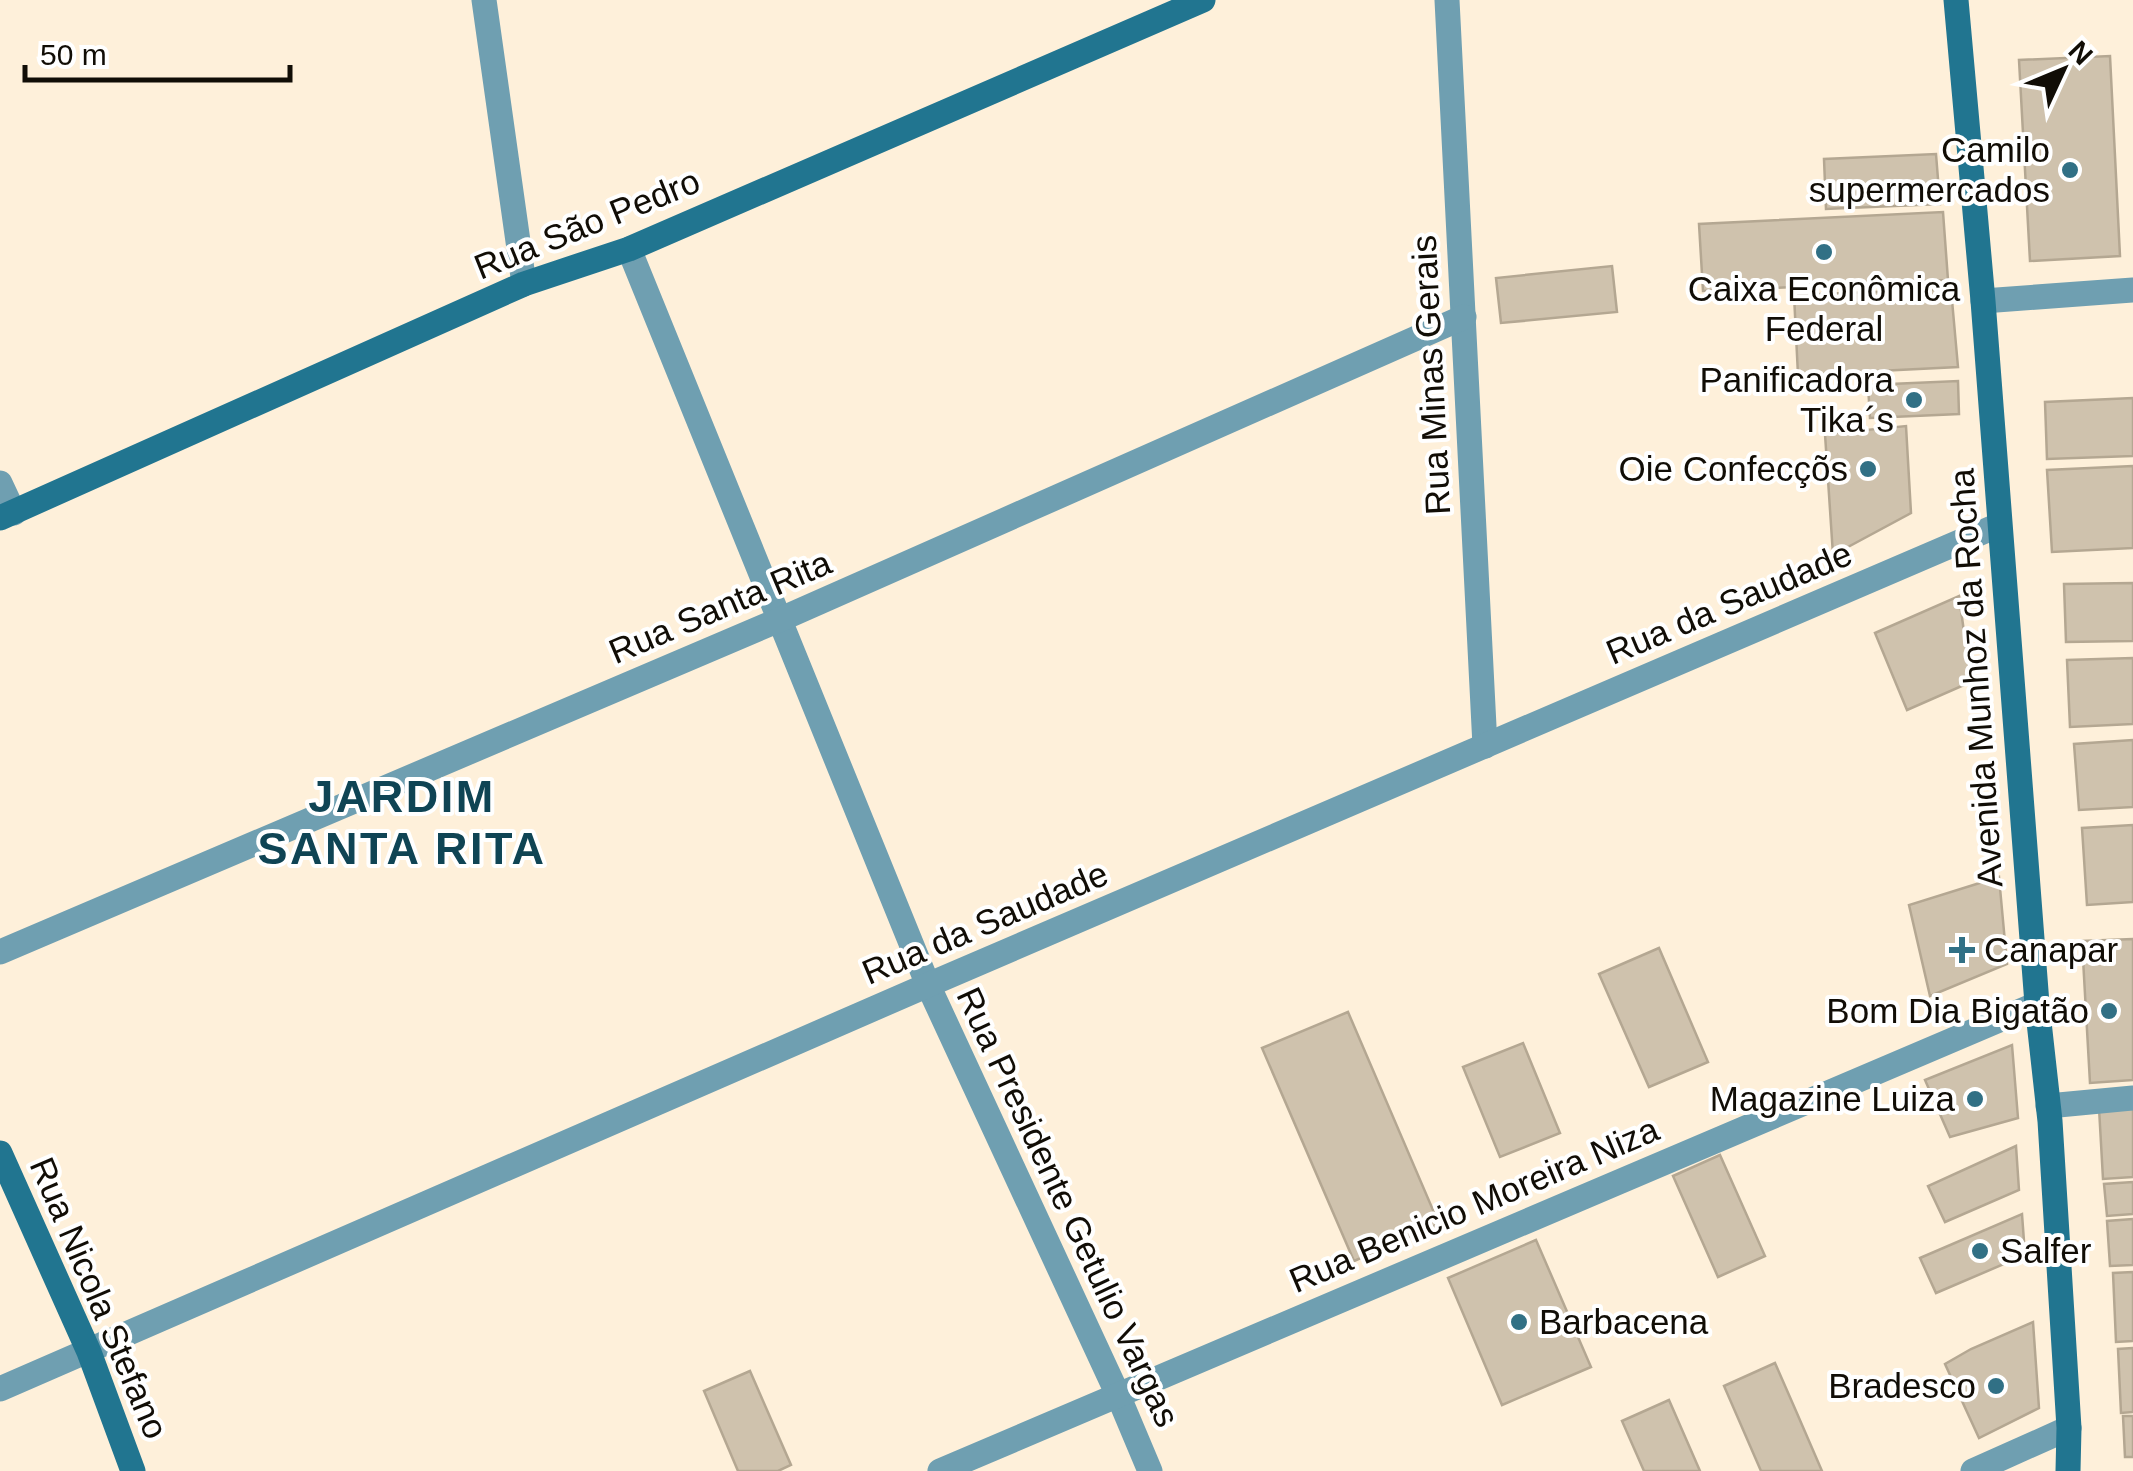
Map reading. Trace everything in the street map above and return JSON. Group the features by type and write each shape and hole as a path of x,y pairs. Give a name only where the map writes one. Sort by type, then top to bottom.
{"street":[{"path":"484,0 524,284"},
{"name":"Rua São Pedro","path":"7,516 524,284 628,248 1203,0"},
{"name":"Rua Minas Gerais","path":"1448,0 1485,746"},
{"name":"Avenida Munhoz da Rocha","path":"1956,0 2036,1004 2048,1106 2069,1428 2068,1471"},
{"name":"Rua Presidente Getulio Vargas","path":"628,248 928,986 1150,1471"},
{"path":"1982,301 2133,290"},
{"name":"Rua Santa Rita","path":"0,952 779,620 1464,317"},
{"path":"0,483 7,516"},
{"name":"Rua da Saudade","path":"0,1389 1999,525"},
{"name":"Rua Benicio Moreira Niza","path":"940,1471 2036,1004"},
{"path":"2048,1106 2133,1098"},
{"name":"Rua Nicola Stefano","path":"0,1153 88,1352 133,1471"},
{"path":"1973,1471 2069,1428"}],"building":[{"name":"Camilo supermercados","path":"2110,56 2120,256 2030,261 2019,60"},
{"path":"1936,154 1940,204 1826,209 1824,159"},
{"name":"Caixa Econômica Federal","path":"1943,212 1948,280 1703,291 1699,224"},
{"path":"1612,266 1617,312 1501,323 1496,278"},
{"path":"1951,289 1958,367 1798,375 1794,295"},
{"name":"Panificadora Tika´s","path":"1958,381 1959,414 1870,418 1868,385"},
{"path":"2133,398 2133,456 2047,459 2045,402"},
{"name":"Oie Confecçõs","path":"1906,426 1911,513 1833,555 1825,434"},
{"path":"2133,466 2133,548 2052,552 2047,470"},
{"path":"2133,583 2133,641 2066,642 2064,584"},
{"path":"1959,596 1971,682 1907,710 1875,633"},
{"path":"2133,658 2133,724 2070,727 2067,660"},
{"path":"2133,740 2133,807 2079,810 2074,744"},
{"path":"2133,825 2133,902 2087,905 2082,828"},
{"name":"Canapar","path":"1999,877 2007,964 1930,996 1909,905"},
{"name":"Bom Dia Bigatão","path":"2133,939 2133,1080 2090,1083 2082,941"},
{"path":"1659,948 1708,1062 1649,1087 1599,974"},
{"path":"1348,1012 1439,1224 1354,1261 1262,1048"},
{"path":"1523,1043 1560,1133 1500,1157 1463,1067"},
{"name":"Magazine Luiza","path":"2012,1045 2018,1118 1950,1137 1925,1080"},
{"path":"2133,1106 2133,1177 2103,1179 2099,1108"},
{"path":"2016,1146 2019,1190 1945,1222 1928,1186"},
{"path":"1720,1155 1765,1256 1718,1277 1673,1176"},
{"path":"2133,1182 2133,1214 2107,1216 2104,1184"},
{"name":"Salfer","path":"2022,1214 2025,1255 1936,1293 1920,1258"},
{"path":"2133,1219 2133,1265 2110,1266 2107,1221"},
{"name":"Barbacena","path":"1536,1240 1591,1367 1502,1405 1448,1278"},
{"path":"2133,1272 2133,1341 2116,1342 2113,1273"},
{"name":"Bradesco","path":"2033,1322 2039,1408 1979,1438 1945,1364"},
{"path":"2133,1348 2133,1412 2121,1413 2118,1349"},
{"path":"1775,1363 1822,1471 1761,1471 1724,1386"},
{"path":"750,1371 791,1465 778,1471 738,1471 704,1391"},
{"path":"1669,1400 1700,1471 1644,1471 1622,1421"},
{"path":"2123,1416 2133,1416 2133,1457 2125,1457"}],"place":[{"name":"Camilo supermercados","path":"2070,170"},
{"name":"Caixa Econômica Federal","path":"1824,252"},
{"name":"Panificadora Tika´s","path":"1914,400"},
{"name":"Oie Confecçõs","path":"1868,469"},
{"name":"Canapar","path":"1962,950"},
{"name":"Bom Dia Bigatão","path":"2109,1011"},
{"name":"Magazine Luiza","path":"1975,1099"},
{"name":"Salfer","path":"1980,1251"},
{"name":"Barbacena","path":"1519,1322"},
{"name":"Bradesco","path":"1996,1386"}],"district":[{"name":"JARDIM SANTA RITA","path":"402,822"}]}
